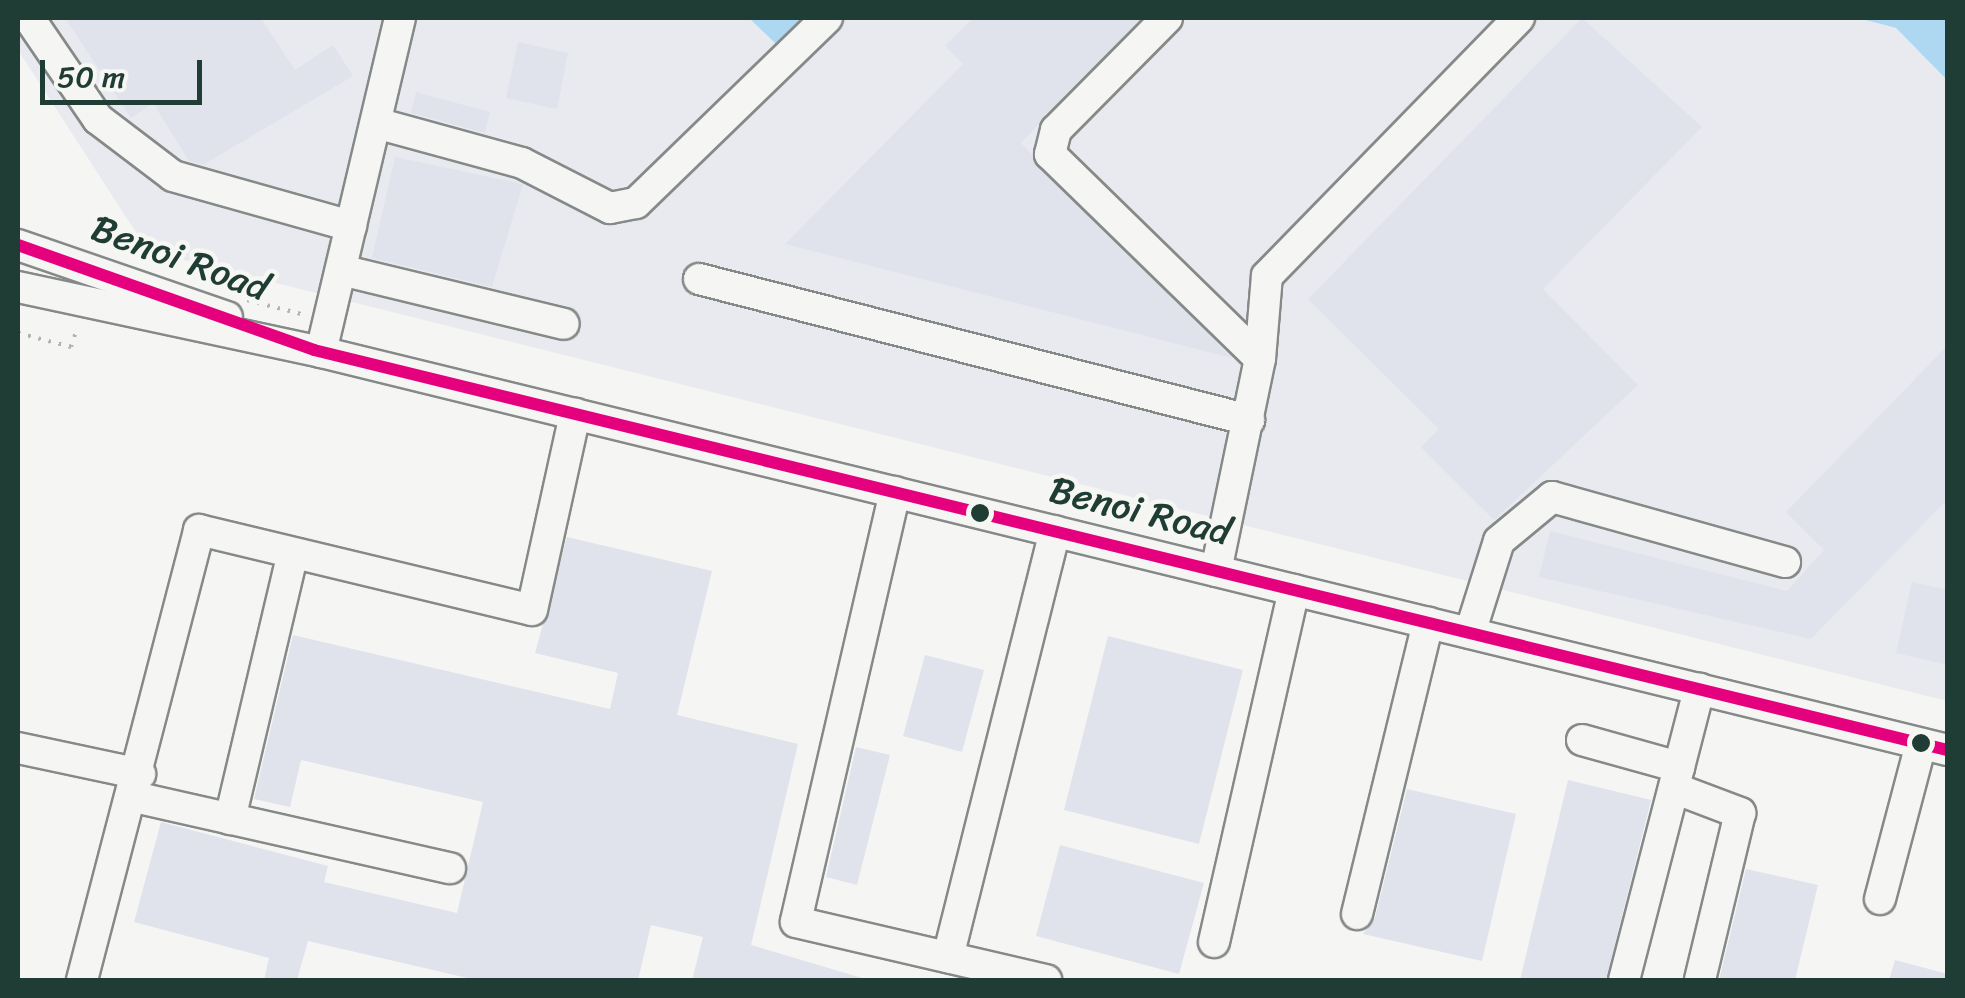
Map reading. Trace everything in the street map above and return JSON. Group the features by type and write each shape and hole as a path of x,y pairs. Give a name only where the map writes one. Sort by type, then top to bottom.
{"street":[{"path":"29,18 98,119 174,176 352,226"},
{"path":"318,351 352,226 400,18"},
{"path":"376,123 522,163 610,208 636,203 827,18"},
{"path":"1167,18 1056,130 1050,154 1260,359"},
{"path":"1216,571 1260,359 1260,302 1275,262 1519,18"},
{"name":"Benoi Road","path":"18,245 318,351"},
{"path":"340,270 564,324"},
{"path":"699,278 1249,420"},
{"name":"Benoi Road","path":"18,287 318,351 1934,747"},
{"path":"82,980 137,786 199,530 532,610 575,414"},
{"path":"895,492 796,922 1046,980"},
{"path":"1470,634 1499,542 1552,496 1784,562"},
{"path":"948,956 1055,532"},
{"path":"230,818 293,553"},
{"path":"1214,942 1294,590"},
{"path":"1356,914 1428,623"},
{"path":"1624,980 1699,689"},
{"path":"1582,740 1676,777 1740,812 1700,980"},
{"path":"1880,899 1934,747"},
{"path":"18,748 230,818 450,868"}],"path":[{"path":"18,333 71,347 84,304"}],"shaded area":[{"path":"18,18 749,18 777,45 805,18 1858,18 1896,28 1947,80 1947,701 148,251 18,50"}],"water":[{"path":"749,18 805,18 777,45"},
{"path":"1858,18 1947,18 1947,80 1896,28"}],"building":[{"path":"65,18 261,18 295,70 333,45 353,76 203,165 189,161 153,103 131,118"},
{"path":"973,18 1141,18 1021,143 1232,358 785,244 963,64 945,46"},
{"path":"1582,18 1702,127 1543,289 1638,385 1494,520 1421,447 1439,429 1308,299"},
{"path":"518,42 568,53 557,109 506,98"},
{"path":"416,92 490,112 485,133 411,113"},
{"path":"395,157 523,184 492,287 372,258"},
{"path":"1948,345 1948,499 1811,639 1539,577 1550,531 1787,591 1824,550 1786,512"},
{"path":"567,537 712,571 677,715 798,744 751,945 869,980 692,980 703,937 651,925 638,980 476,980 308,941 297,980 264,980 269,958 134,922 161,822 328,866 324,882 457,913 483,802 301,760 290,807 254,799 293,635 610,709 618,673 535,653"},
{"path":"1912,582 1948,590 1948,665 1896,653"},
{"path":"1108,636 1243,670 1199,844 1064,810"},
{"path":"925,655 984,670 962,752 903,736"},
{"path":"856,747 890,755 857,885 826,877"},
{"path":"1568,780 1651,800 1606,980 1520,980"},
{"path":"1407,789 1516,814 1482,961 1363,934 1375,918"},
{"path":"1060,845 1204,883 1179,974 1036,936"},
{"path":"1746,869 1818,885 1795,980 1719,980"},
{"path":"1895,960 1948,974 1948,980 1889,980"}],"transit line":[{"path":"18,245 314,350 1948,750"}]}
